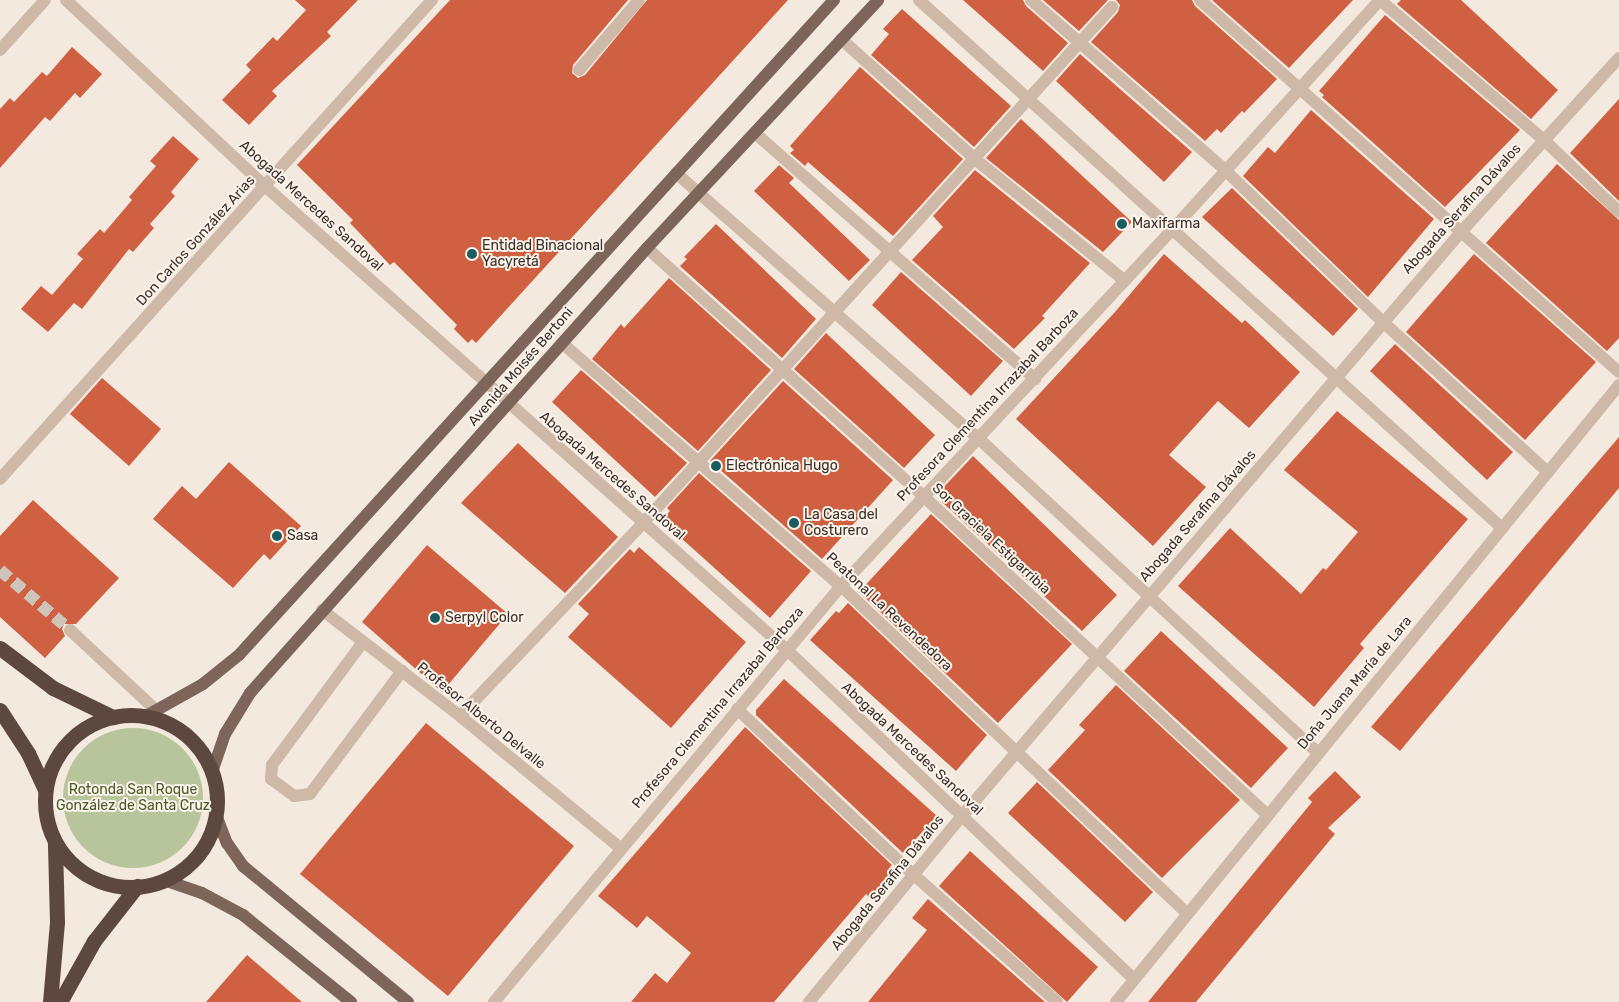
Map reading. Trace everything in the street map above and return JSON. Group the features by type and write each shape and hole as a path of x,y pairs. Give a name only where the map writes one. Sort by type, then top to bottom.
{"highway":[{"path":"0,648 53,688 113,717"},
{"path":"0,710 28,753 45,789"},
{"path":"50,1002 57,922 56,843 46,817 45,789 57,756 72,738 91,724 113,717 151,714 187,735 202,752 212,772 217,793 216,815 202,849 186,867 164,880 137,886 109,884 84,873 56,843"},
{"path":"60,1002 94,940 137,886"}],"main road":[{"name":"Avenida Moisés Bertoni","path":"151,714 203,684 239,655 834,0"},
{"name":"Avenida Moisés Bertoni","path":"212,772 235,713 322,610 509,406 562,343 647,248 878,0"},
{"path":"216,815 227,843 243,866 408,1002"},
{"path":"164,880 202,893 243,915 351,1002"}],"street":[{"path":"0,50 45,0"},
{"name":"Abogada Mercedes Sandoval","path":"66,0 266,187 509,406 644,522 786,649 1134,979"},
{"name":"Don Carlos González Arias","path":"0,479 266,187 432,0"},
{"path":"579,70 639,0"},
{"path":"919,0 1502,528"},
{"path":"1031,0 1226,171 1383,322 1548,472"},
{"path":"1200,0 1619,372"},
{"path":"1380,0 1544,140 1619,212"},
{"name":"Profesora Clementina Irrazabal Barboza","path":"494,1002 620,848 841,586 922,495 1035,379 1380,0"},
{"path":"460,716 644,522 782,371 834,311 891,252 1112,8"},
{"path":"841,40 975,159 1125,281"},
{"name":"Abogada Serafina Dávalos","path":"809,1002 962,816 1098,659 1383,322 1461,232 1619,58"},
{"path":"755,133 1035,379"},
{"path":"676,173 700,191 977,437 1317,752"},
{"name":"Sor Graciela Estigarribia","path":"647,248 922,495 1267,814"},
{"name":"Peatonal La Revendedora","path":"562,343 697,464 841,586 1187,913"},
{"name":"Doña Juana María de Lara","path":"1116,1002 1317,752 1619,385"},
{"name":"Profesor Alberto Delvalle","path":"322,610 460,716 620,848"},
{"path":"70,630 151,714"},
{"path":"363,642 272,765 272,779 294,796 310,794 402,671"},
{"path":"737,708 914,875 1057,1002"}],"green space":[{"name":"Rotonda San Roque González de Santa Cruz","path":"133,728 147,729 160,733 183,748 198,771 202,784 202,812 198,825 183,848 160,863 147,867 133,868 119,867 106,863 83,848 68,825 64,812 63,798 64,784 68,771 83,748 106,733 119,729"}],"building":[{"path":"295,0 358,0 327,32 331,36 272,91 277,96 249,125 222,100 251,70 246,65 273,37 277,41 306,10"},
{"name":"Entidad Binacional Yacyretá","path":"450,0 628,0 573,65 572,73 578,78 585,75 647,0 788,0 476,343 472,339 468,343 454,329 457,325 394,262 390,265 350,223 353,220 297,165"},
{"path":"963,0 1023,0 1026,6 1068,43 1043,71"},
{"path":"1043,0 1108,0 1079,31"},
{"path":"1116,0 1192,0 1195,6 1277,79 1244,113 1242,111 1221,133 1217,129 1205,141 1091,42 1118,12 1120,5"},
{"path":"1212,0 1353,0 1289,68"},
{"path":"1401,0 1461,0 1558,90 1531,119 1397,4"},
{"path":"902,9 1011,106 974,147 871,55 889,34 883,29"},
{"path":"1385,15 1520,130 1445,207 1322,97 1324,95 1319,91"},
{"path":"72,47 102,74 80,98 75,93 50,121 45,117 0,168 0,109 10,98 14,102 42,72 47,76"},
{"path":"1080,54 1192,152 1164,182 1056,81"},
{"path":"860,67 963,159 893,236 808,162 805,166 790,153 794,150 790,146"},
{"path":"1619,99 1619,201 1570,153"},
{"path":"1311,110 1434,219 1368,297 1243,176 1268,147 1275,153"},
{"path":"1021,119 1132,222 1103,252 986,158"},
{"path":"173,136 199,159 171,192 175,196 150,224 154,228 133,252 129,249 82,309 74,303 48,332 21,309 41,286 52,295 83,259 77,254 100,229 104,233 132,200 129,197 156,166 150,161"},
{"path":"1557,164 1619,220 1619,338 1607,351 1486,243"},
{"path":"779,165 794,178 789,183 870,260 849,281 754,191"},
{"path":"975,170 1090,263 1042,316 1045,318 1014,349 912,260 943,227 933,216"},
{"path":"1232,188 1358,309 1333,336 1202,217"},
{"path":"716,224 816,319 782,358 680,266 687,259 684,257"},
{"path":"1164,254 1242,323 1245,320 1300,372 1249,428 1218,401 1169,455 1206,487 1153,546 1016,419 1115,312"},
{"path":"1474,254 1596,362 1525,440 1406,332"},
{"path":"901,272 1003,361 971,396 872,305"},
{"path":"669,278 771,370 698,451 592,359 621,324 624,328"},
{"path":"826,333 935,435 904,468 794,369"},
{"path":"1395,344 1513,452 1487,480 1370,371"},
{"path":"581,370 687,463 655,497 552,402"},
{"path":"102,378 161,429 129,466 70,414"},
{"path":"783,381 893,480 822,559 710,461"},
{"path":"1337,411 1468,519 1360,644 1364,648 1314,707 1178,586 1230,528 1301,594 1323,568 1326,570 1358,532 1284,470"},
{"path":"1619,437 1619,488 1400,751 1371,727"},
{"path":"518,443 618,537 565,593 461,503"},
{"path":"973,456 1117,595 1082,631 942,502 947,496 941,490"},
{"path":"229,462 301,526 270,560 264,554 233,588 153,519 182,486 196,499"},
{"path":"699,473 811,571 770,618 661,520 670,511 667,508"},
{"path":"33,500 119,578 76,624 64,624 62,629 65,636 45,658 0,617 0,536"},
{"path":"931,514 1072,644 998,723 859,592"},
{"name":"Serpyl Color","path":"427,545 508,614 442,692 362,622"},
{"path":"639,547 746,642 671,728 568,637 589,614 578,604 630,549 634,553"},
{"path":"848,603 987,735 956,771 810,640 836,611 839,613"},
{"path":"1161,631 1288,748 1251,788 1124,671"},
{"path":"784,679 937,816 903,853 756,715 756,710"},
{"path":"1116,685 1240,800 1162,878 1048,770 1085,730 1079,725"},
{"path":"426,723 574,846 448,996 300,874"},
{"path":"745,727 892,865 890,867 896,873 872,900 866,894 774,1002 631,1002 655,973 667,983 691,953 647,916 637,928 598,896"},
{"path":"1335,771 1361,797 1328,828 1335,834 1196,1002 1148,1002 1312,802 1308,798"},
{"path":"1037,782 1153,892 1125,922 1008,813"},
{"path":"970,851 1098,967 1067,1002 939,886"},
{"path":"928,899 1045,1002 868,1002 927,930 912,918"},
{"path":"247,955 302,1002 206,1002"}],"tunnel":[{"path":"0,570 70,630"}],"place":[{"name":"Maxifarma","path":"1122,224"},
{"name":"Entidad Binacional Yacyretá","path":"472,254"},
{"name":"Electrónica Hugo","path":"716,466"},
{"name":"La Casa del Costurero","path":"794,523"},
{"name":"Sasa","path":"277,536"},
{"name":"Serpyl Color","path":"435,618"}]}
